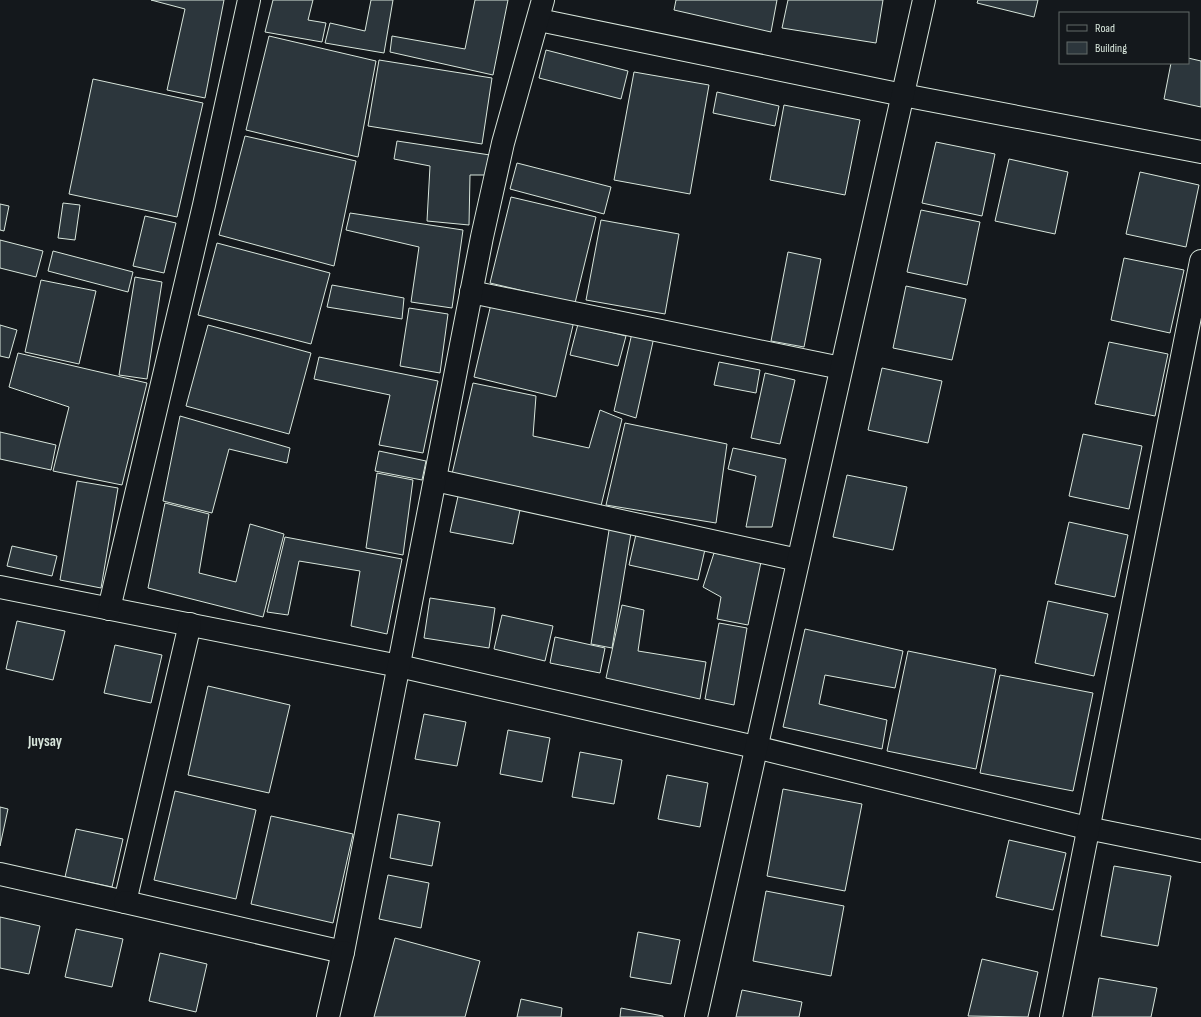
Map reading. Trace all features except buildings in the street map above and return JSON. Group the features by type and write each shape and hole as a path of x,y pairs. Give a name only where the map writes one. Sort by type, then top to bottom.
{"street":[{"path":"109,609 202,213 249,0"},
{"path":"696,1017 755,747 924,0"},
{"path":"328,1017 399,666 482,237 503,143 541,10 902,96 1201,152"},
{"path":"1051,1017 1087,828 1201,261"},
{"path":"471,292 841,368"},
{"path":"435,480 798,560"},
{"path":"0,587 399,666 755,747 1087,828 1201,851"},
{"path":"125,902 190,624"},
{"path":"0,874 342,952"}],"district":[{"name":"Juysay","path":"45,741"}]}
